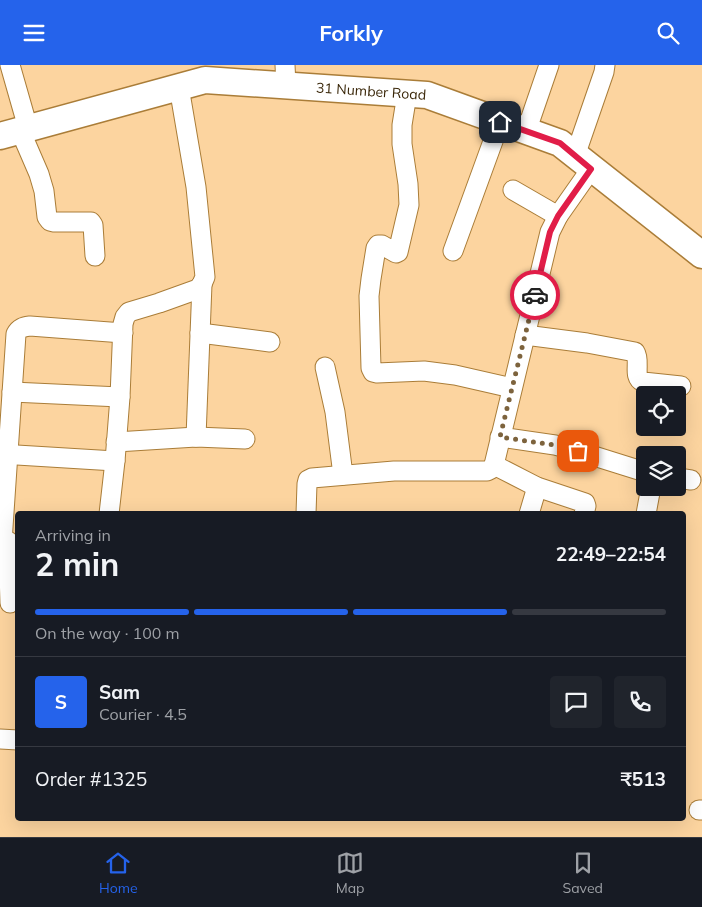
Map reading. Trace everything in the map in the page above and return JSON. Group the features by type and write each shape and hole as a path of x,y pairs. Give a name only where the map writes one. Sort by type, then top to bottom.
{"main road":[{"name":"31 Number Road","path":"16,131 205,80 286,75 407,94 427,95 560,143 702,255"}],"street":[{"path":"10,65 16,131 39,174 44,191 47,217 50,221 54,222 91,222 93,225 95,256"},
{"path":"526,131 549,65"},
{"path":"306,511 306,483 312,478 394,471 487,471 494,465 550,232 583,162 605,65"},
{"path":"109,511 115,461 125,317 129,312 198,289 205,277 196,187 179,87"},
{"path":"407,94 402,125 402,144 410,205 398,251 396,253 382,245 378,245 376,248 369,297 371,368 373,372 377,373 424,371 455,375 512,388"},
{"path":"453,251 500,122"},
{"path":"513,190 558,216"},
{"path":"196,437 202,284"},
{"path":"10,603 3,486 8,384 16,334 19,329 30,326 123,333"},
{"path":"200,333 270,342"},
{"path":"525,335 587,343 635,352 638,356 637,377 639,380 681,386"},
{"path":"325,367 336,412 343,475"},
{"path":"8,384 120,397"},
{"path":"116,441 196,437 245,439"},
{"path":"500,437 562,447 636,469"},
{"path":"4,455 115,461"},
{"path":"494,465 537,487 585,503 585,511"},
{"path":"530,511 537,487"},
{"path":"647,511 649,496"},
{"path":"0,739 15,740"}],"way so far":[{"path":"535,295 500,437 554,445 578,451"}],"route":[{"path":"500,122 560,143 591,169 558,216 550,232 535,295"}]}
